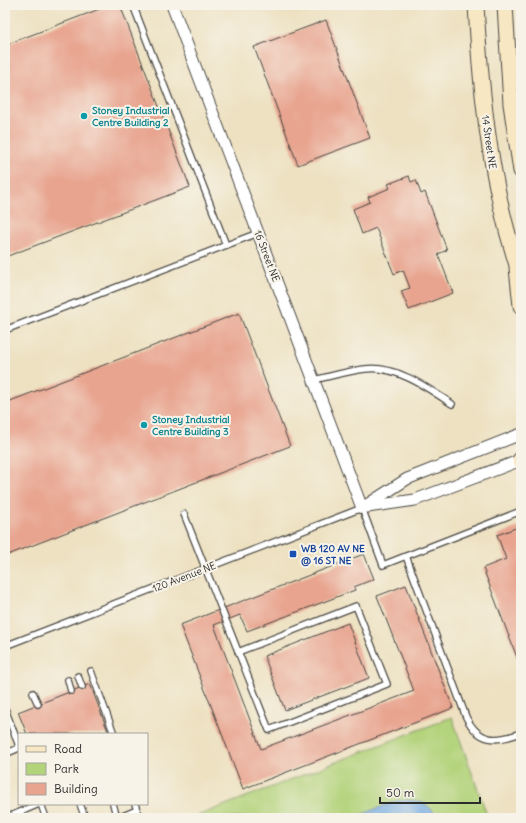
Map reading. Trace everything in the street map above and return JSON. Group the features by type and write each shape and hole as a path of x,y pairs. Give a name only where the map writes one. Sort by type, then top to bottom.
{"street":[{"name":"16 Street NE","path":"172,5 362,508"},
{"name":"14 Street NE","path":"476,5 480,64 493,169 519,270 521,306"},
{"path":"505,5 511,104 521,171"},
{"name":"120 Avenue NE","path":"362,508 407,479 521,434"},
{"name":"120 Avenue NE","path":"362,508 415,500 521,460"}],"lane":[{"path":"133,5 226,245"},
{"path":"5,330 258,233"},
{"path":"314,380 366,368 383,369 408,378 432,390 452,404"},
{"path":"362,508 383,564 521,511"},
{"name":"120 Avenue NE","path":"5,646 362,508"},
{"path":"184,514 238,652 269,730 387,684 356,606 238,652"},
{"path":"406,556 466,717 473,730 483,737 498,739 521,732"},
{"path":"91,671 114,733"},
{"path":"78,676 82,687"},
{"path":"68,680 71,691"},
{"path":"33,693 38,704"},
{"path":"5,709 18,744"},
{"path":"5,754 18,748"},
{"path":"6,818 38,805"},
{"path":"40,805 46,818"},
{"path":"80,805 85,818"},
{"path":"113,805 118,818 137,810 135,805"}],"green space":[{"path":"452,717 488,818 192,818"}],"water":[{"path":"409,800 426,804 437,818 353,818 396,801"}],"building":[{"name":"Stoney Industrial Centre Building 2","path":"110,5 120,5 190,187 5,257 5,45"},
{"path":"326,20 370,138 298,165 254,47"},
{"path":"409,176 411,182 416,180 421,194 425,192 447,250 438,254 453,293 409,310 401,291 410,288 403,270 394,274 376,228 362,234 353,209 370,202 368,197 390,188 388,184"},
{"name":"Stoney Industrial Centre Building 3","path":"239,313 290,446 5,556 5,403"},
{"path":"521,526 521,668 483,568 506,559 497,535"},
{"path":"364,554 374,579 354,587 355,590 247,631 240,615 214,625 261,749 414,691 377,596 406,585 453,708 243,789 180,625"},
{"path":"348,623 369,678 285,710 264,656"},
{"path":"90,684 109,733 27,733 18,712"}],"place":[{"name":"Stoney Industrial Centre Building 2","path":"84,116"},
{"name":"Stoney Industrial Centre Building 3","path":"144,425"},
{"name":"WB 120 AV NE @ 16 ST NE","path":"293,554"}]}
